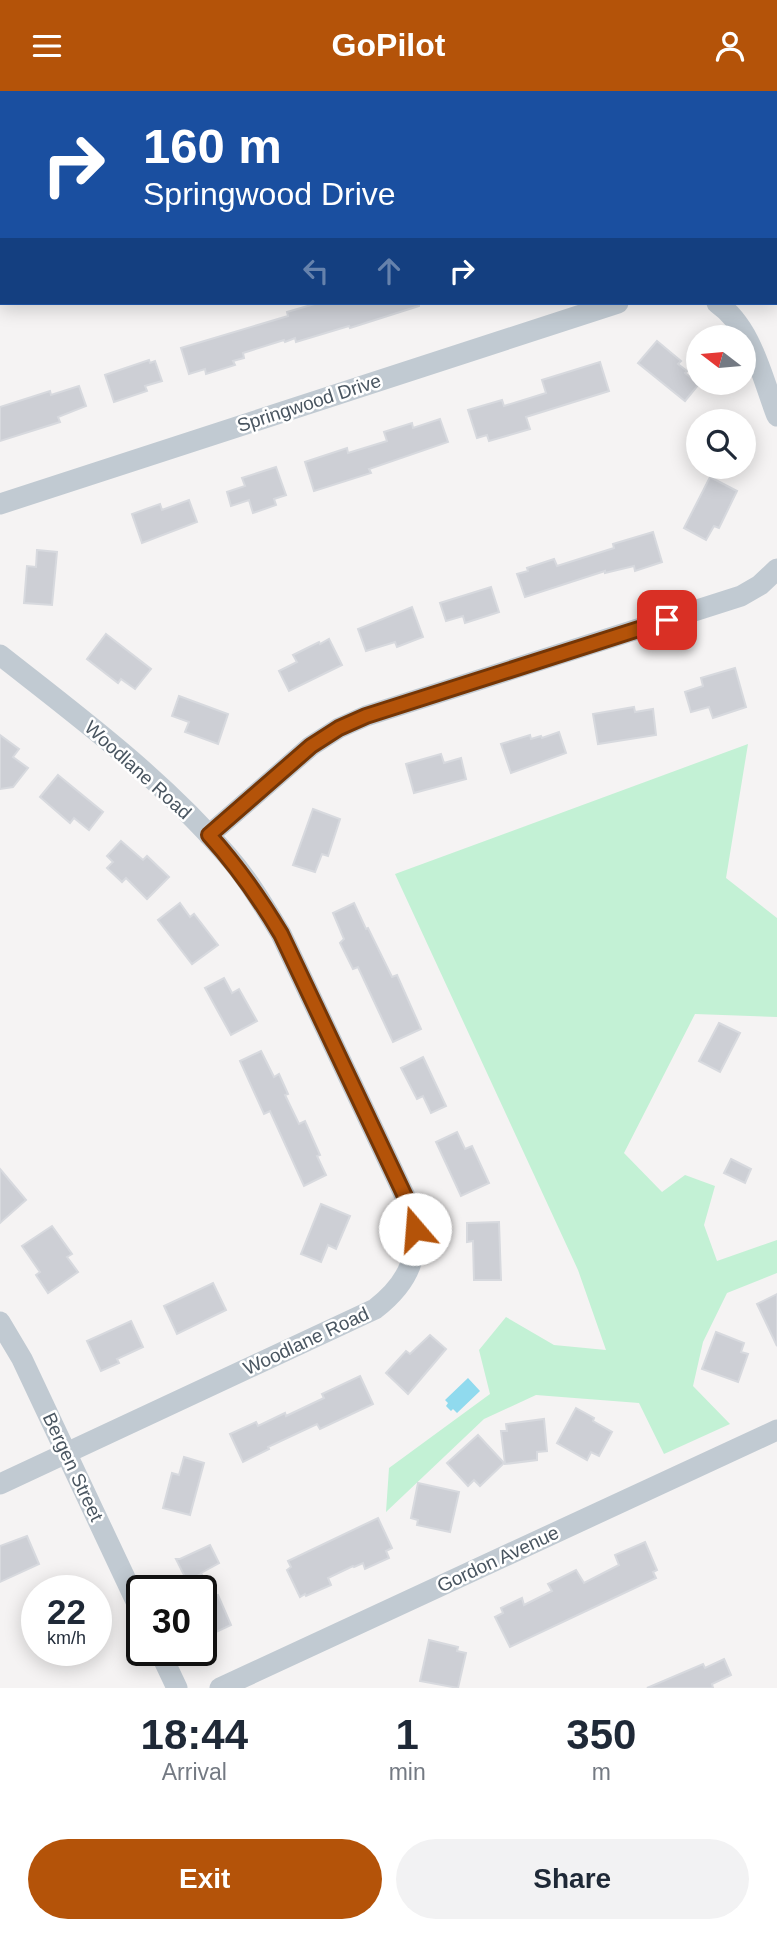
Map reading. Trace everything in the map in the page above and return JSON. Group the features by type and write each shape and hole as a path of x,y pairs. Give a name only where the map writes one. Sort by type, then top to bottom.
{"street":[{"name":"Springwood Drive","path":"0,504 612,305"},
{"path":"719,305 736,319 747,336 777,416"},
{"path":"209,835 311,746 339,728 366,716 741,596 760,585 777,569"},
{"name":"Woodlane Road","path":"0,655 169,793 228,856 257,894 281,934 411,1209 415,1229 413,1257 402,1283 375,1309 0,1484"},
{"name":"Bergen Street","path":"0,1322 22,1359 126,1580"},
{"name":"Gordon Avenue","path":"220,1688 777,1430"},
{"path":"167,1666 177,1688"}],"green space":[{"path":"748,744 726,878 777,918 777,1017 695,1014 624,1153 662,1192 685,1175 715,1186 704,1225 717,1261 777,1240 777,1273 727,1293 703,1342 693,1386 730,1424 664,1454 639,1403 536,1395 484,1419 386,1512 389,1468 490,1394 479,1350 506,1317 554,1345 606,1350 578,1270 395,874"}],"water":[{"path":"468,1378 480,1391 457,1413 453,1409 451,1411 445,1400"}],"building":[{"path":"311,305 419,305 350,328 349,326 296,342 295,338 285,342 284,340 243,353 244,358 233,361 235,365 206,374 205,369 189,374 181,348 288,316 287,312"},
{"path":"657,341 681,361 678,364 686,370 686,395 690,395 685,401 638,363"},
{"path":"149,360 150,363 155,361 162,381 145,386 147,391 114,402 105,375"},
{"path":"600,362 609,391 526,417 530,429 489,441 487,435 477,438 468,410 502,400 504,406 546,393 542,380"},
{"path":"79,386 86,406 58,417 60,422 0,441 0,407 50,391 51,395"},
{"path":"440,419 448,442 369,469 371,473 314,491 305,462 347,448 348,453 387,441 384,432 412,423 413,428"},
{"path":"276,467 286,495 274,499 276,505 253,513 249,500 231,506 227,492 245,486 242,478"},
{"path":"709,479 737,491 719,528 714,526 706,540 684,528"},
{"path":"189,500 197,522 142,543 132,514 160,504 162,510"},
{"path":"653,532 662,562 635,571 634,566 605,571 525,597 517,574 528,571 527,568 554,559 557,566"},
{"path":"37,550 57,552 52,605 24,603 27,566 36,567"},
{"path":"491,587 499,612 465,623 463,616 446,621 440,603"},
{"path":"412,607 423,637 397,647 395,642 366,651 358,629"},
{"path":"106,634 151,669 135,689 121,679 118,683 87,659"},
{"path":"329,639 342,665 289,691 279,671 297,662 293,655"},
{"path":"735,668 746,707 713,718 709,707 691,712 685,692 703,686 701,678"},
{"path":"179,696 228,714 218,744 185,732 189,722 172,716"},
{"path":"634,707 635,712 653,709 656,735 598,744 593,714"},
{"path":"559,732 566,753 511,773 501,744 530,735 531,739 542,738"},
{"path":"0,735 19,749 13,757 28,768 13,787 0,789"},
{"path":"441,754 444,763 461,758 466,779 414,793 406,764"},
{"path":"58,775 103,812 89,830 74,818 70,823 40,797"},
{"path":"313,809 340,819 328,856 322,854 315,872 293,865"},
{"path":"121,841 143,860 147,856 169,877 147,899 126,878 122,882 107,868 113,862 107,856"},
{"path":"180,903 190,917 194,914 218,945 192,964 158,920"},
{"path":"354,903 392,977 397,975 421,1029 393,1042 358,967 353,969 340,943 344,939 333,913"},
{"path":"224,978 232,993 239,989 257,1021 231,1035 205,988"},
{"path":"719,1023 740,1033 720,1072 699,1061"},
{"path":"261,1051 274,1077 279,1074 288,1094 285,1095 299,1124 305,1121 320,1155 317,1156 326,1175 304,1186 270,1111 264,1114 240,1061"},
{"path":"423,1057 446,1106 431,1113 423,1096 417,1099 401,1068"},
{"path":"457,1132 465,1149 472,1146 489,1183 461,1196 436,1142"},
{"path":"731,1159 751,1169 745,1183 724,1173"},
{"path":"0,1169 26,1200 0,1223"},
{"path":"321,1204 350,1216 336,1249 328,1245 321,1262 301,1254"},
{"path":"499,1222 501,1280 474,1280 473,1241 467,1242 467,1223"},
{"path":"52,1226 72,1254 67,1257 78,1272 48,1293 36,1275 40,1272 22,1246"},
{"path":"213,1283 226,1310 177,1334 164,1306"},
{"path":"777,1294 777,1346 757,1304"},
{"path":"131,1321 143,1347 117,1359 119,1363 101,1371 87,1341"},
{"path":"716,1332 744,1343 741,1352 748,1354 738,1382 702,1369"},
{"path":"430,1335 446,1349 408,1394 386,1373 406,1351 410,1354"},
{"path":"360,1376 373,1404 320,1429 317,1424 243,1462 230,1434 256,1422 258,1426 285,1413 286,1416 324,1398 322,1394"},
{"path":"576,1408 612,1432 599,1456 591,1452 587,1460 557,1443"},
{"path":"544,1419 547,1451 537,1452 537,1460 505,1464 501,1431 507,1431 506,1424"},
{"path":"478,1435 504,1463 480,1486 474,1480 468,1486 447,1463"},
{"path":"184,1457 204,1463 190,1515 163,1508 172,1473 179,1475"},
{"path":"418,1483 459,1492 450,1532 417,1525 418,1520 411,1518"},
{"path":"378,1518 392,1548 386,1551 389,1558 365,1569 363,1563 353,1566 328,1578 331,1585 300,1597 287,1570 291,1567 288,1561"},
{"path":"27,1536 39,1564 0,1582 0,1546"},
{"path":"645,1542 657,1570 653,1572 656,1578 510,1647 495,1617 503,1613 501,1608 522,1598 524,1605 552,1591 548,1584 576,1570 584,1583 619,1565 615,1555"},
{"path":"210,1545 219,1563 201,1573 202,1575 184,1575 176,1559"},
{"path":"217,1595 218,1595 231,1625 217,1632"},
{"path":"429,1640 458,1647 457,1651 466,1653 458,1688 420,1681"},
{"path":"724,1659 731,1675 712,1684 713,1688 647,1688 703,1664 705,1668"}],"route":[{"path":"415,1229 411,1209 281,934 257,894 209,835 311,746 339,728 366,716 667,620"}]}
